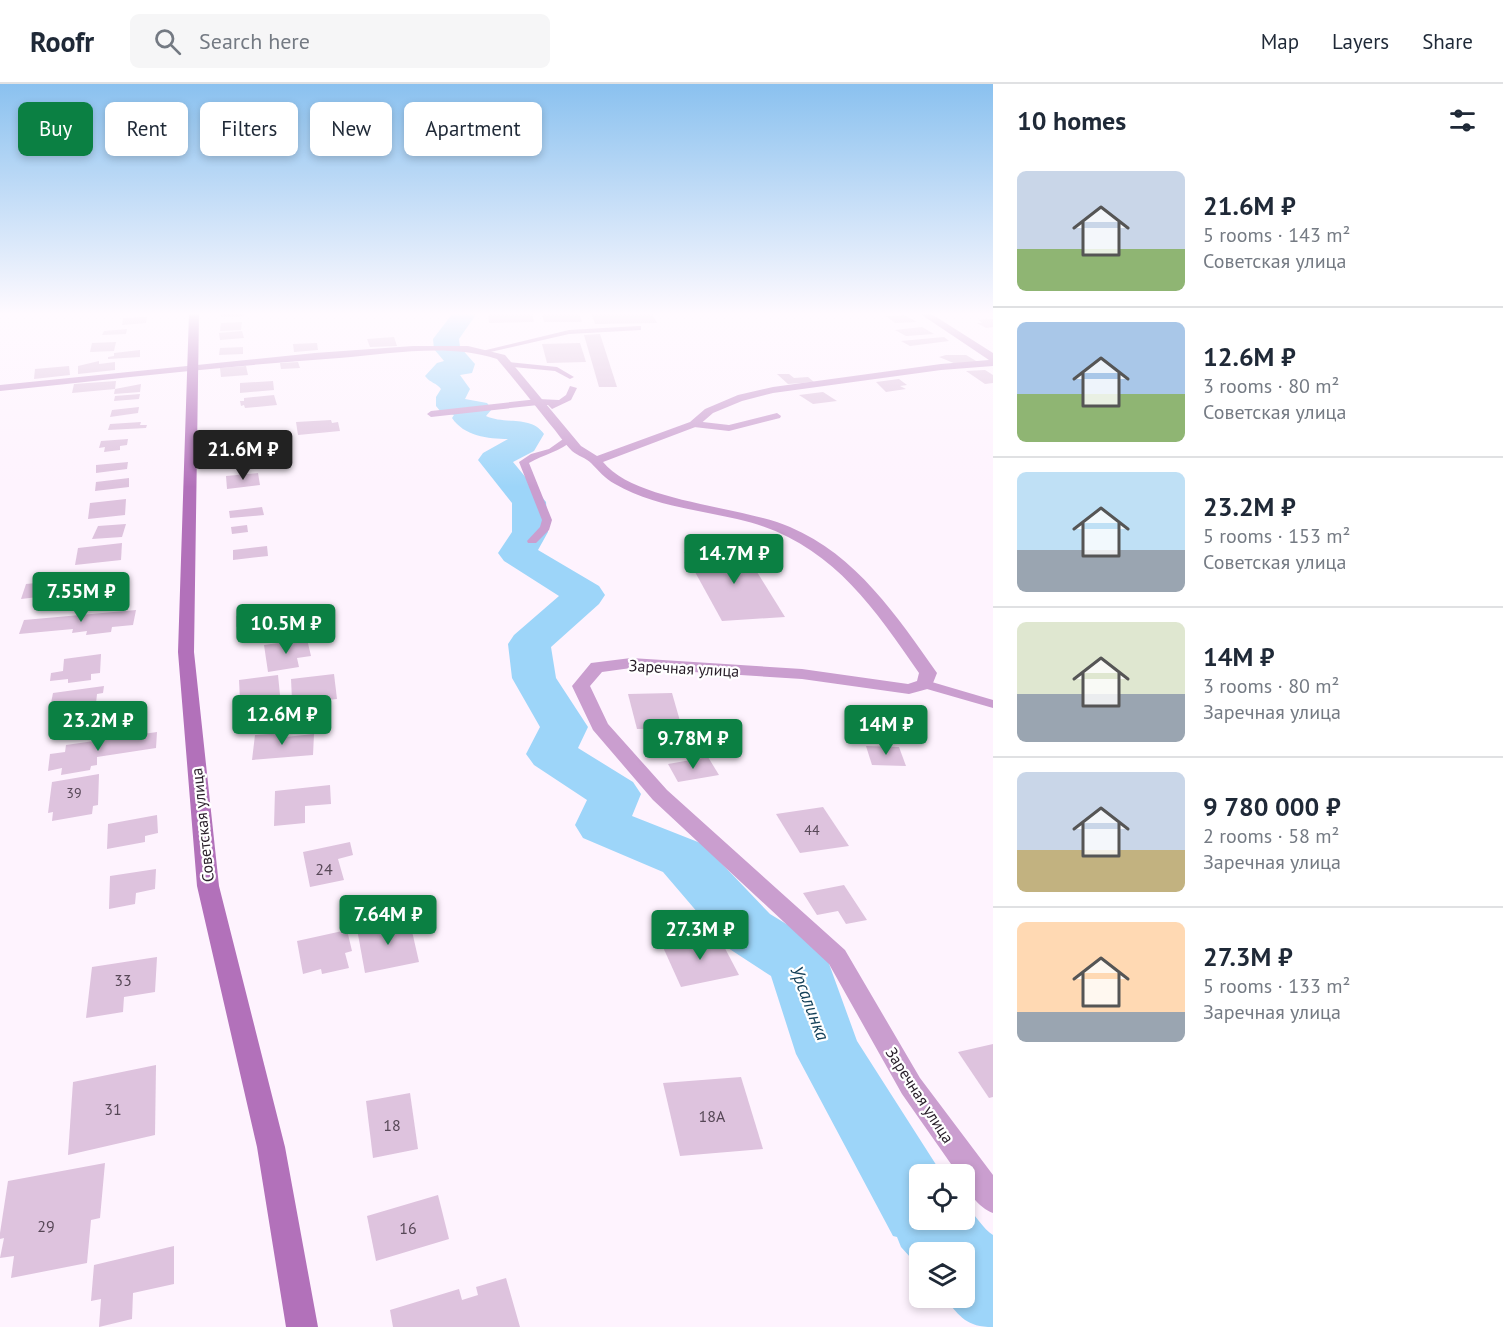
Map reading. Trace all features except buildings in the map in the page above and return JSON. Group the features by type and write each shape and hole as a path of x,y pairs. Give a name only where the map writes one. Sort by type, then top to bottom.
{"street":[{"path":"0,388 155,371"},
{"name":"Советская улица","path":"192,371 186,652 192,736 208,886 271,1147 302,1327"},
{"path":"513,371 578,449 596,460 598,466 612,479 650,494 754,519 793,532 838,561 869,591 928,673 925,684"},
{"path":"596,460 694,424 709,411 738,398 773,390 912,371"},
{"name":"Заречная улица","path":"925,684 909,689 802,674 631,663 597,668 581,686 600,726 660,795 837,957 911,1086 993,1199"}],"lane":[{"path":"560,371 570,377"},
{"path":"431,414 560,403 572,395 573,388"},
{"path":"694,424 729,428 777,416"},
{"path":"532,541 545,528 547,520 524,462 534,456 552,451 569,439"},
{"path":"925,684 993,704"}],"waterway":[{"name":"Урсалинка","path":"445,371 439,376 448,379 456,389 450,397 451,406 477,409 467,418 490,430 518,430 529,434 523,444 494,460 529,502 530,532 517,553 585,595 529,644 534,678 564,727 551,754 615,794 602,825 683,858 749,931 797,961 829,1054 909,1190"},
{"name":"Урсалинка","path":"937,1230 948,1242"},
{"name":"Урсалинка","path":"975,1273 993,1293"}]}
